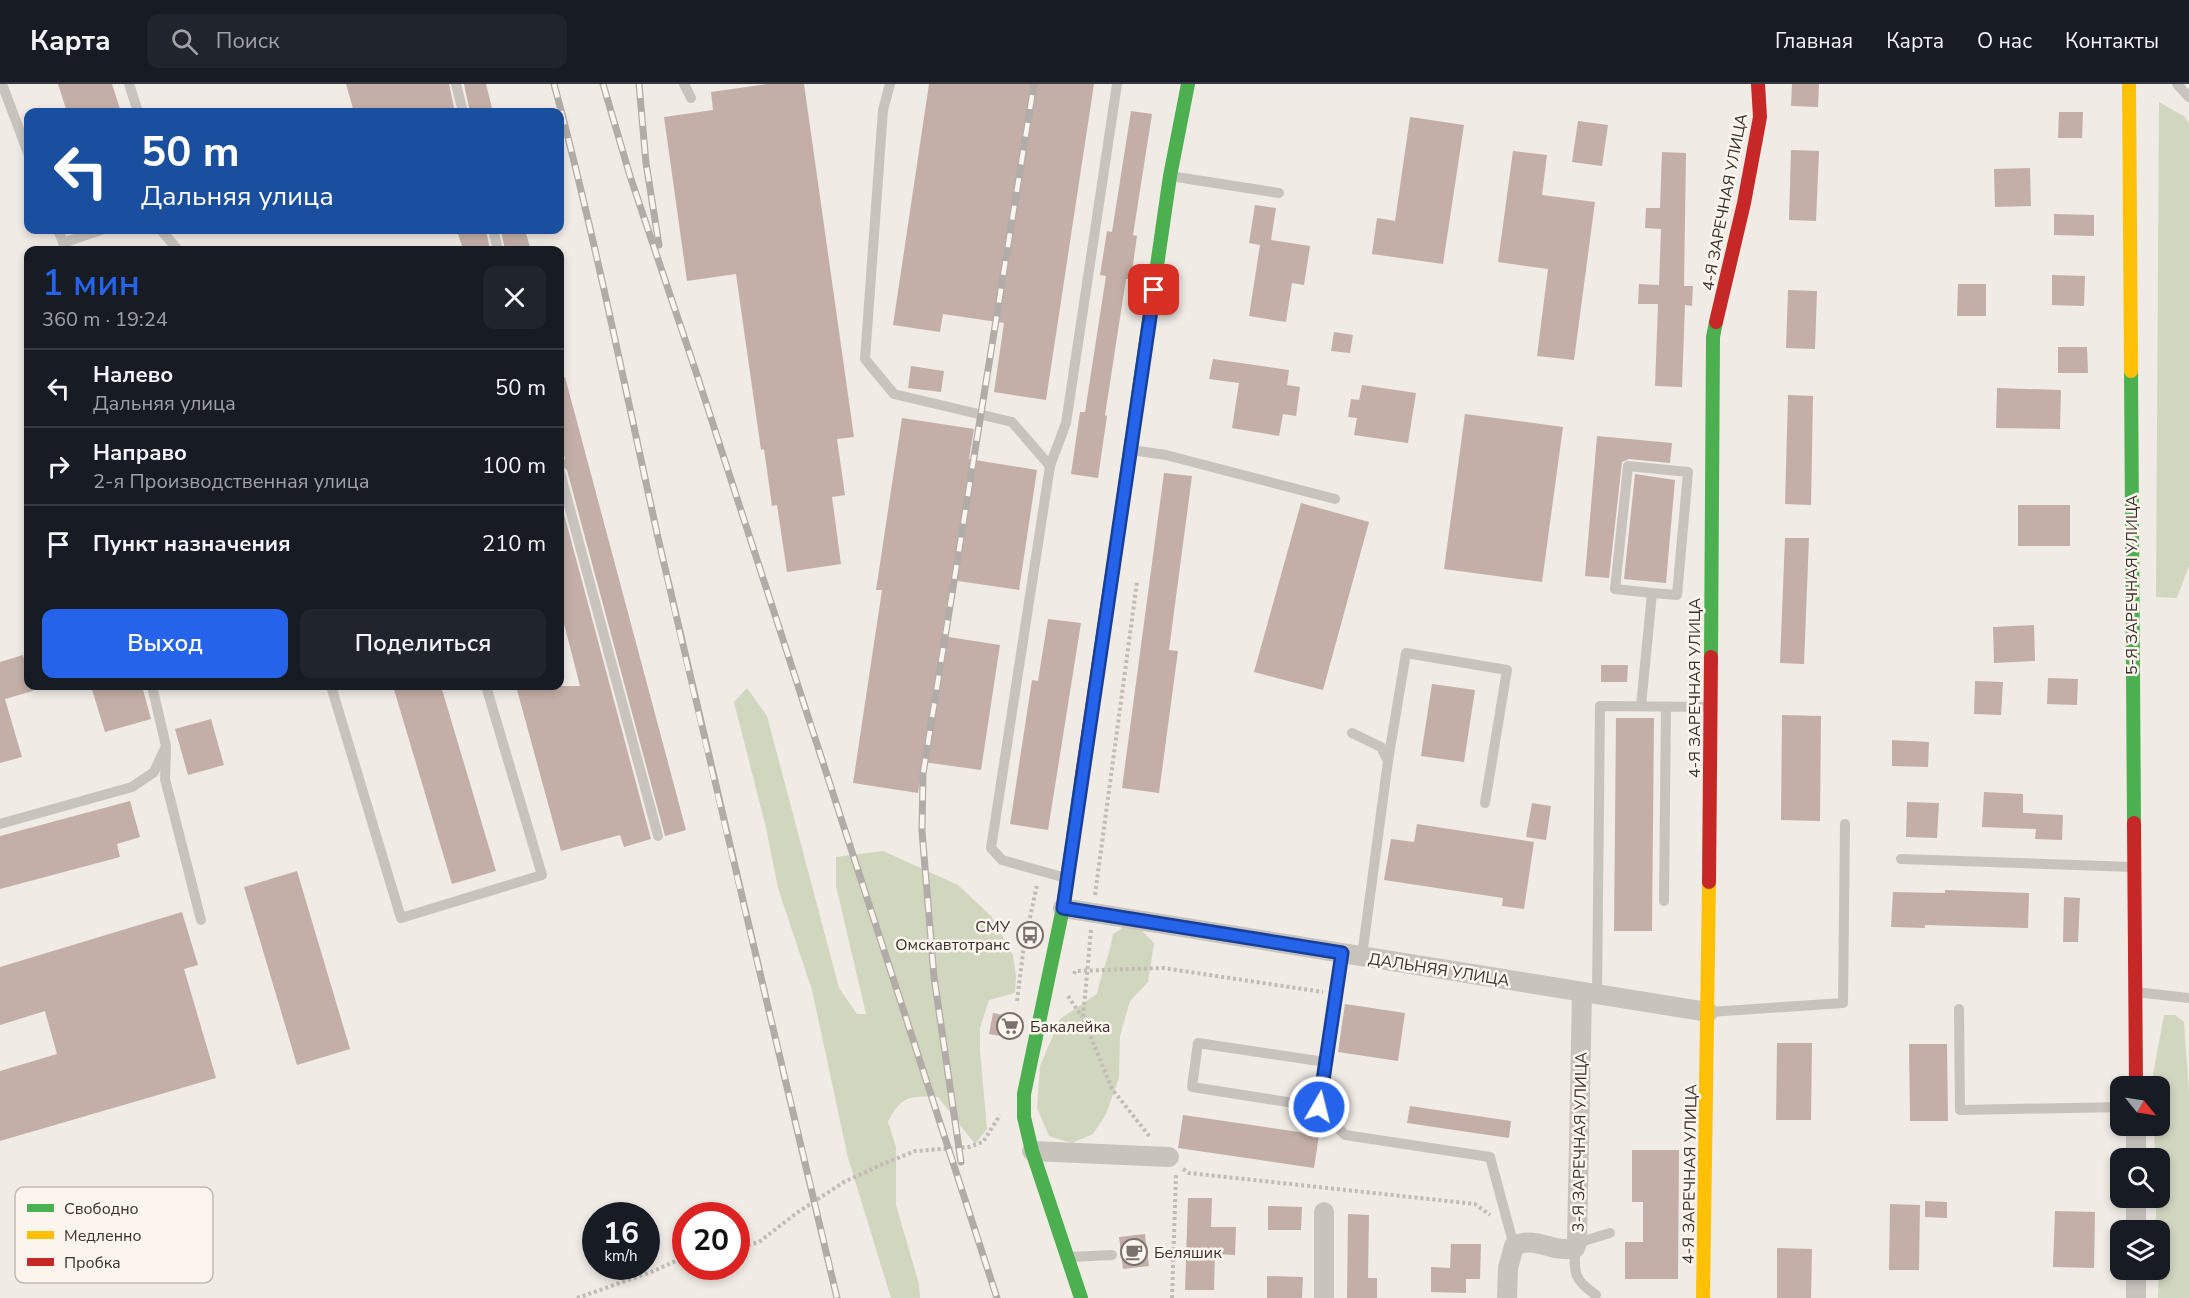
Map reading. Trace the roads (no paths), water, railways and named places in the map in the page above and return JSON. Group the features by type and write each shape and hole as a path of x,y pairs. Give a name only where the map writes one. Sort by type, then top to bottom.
{"street":[{"path":"1082,1298 1032,1151 1024,1118 1024,1094 1063,908 1170,176 1188,84"},
{"name":"4-Я ЗАРЕЧНАЯ УЛИЦА","path":"1703,1298 1708,1012 1713,337 1744,203 1760,117 1758,84"},
{"name":"5-Я ЗАРЕЧНАЯ УЛИЦА","path":"2129,84 2136,1076"},
{"name":"ДАЛЬНЯЯ УЛИЦА","path":"1063,908 1708,1012"},
{"name":"3-Я ЗАРЕЧНАЯ УЛИЦА","path":"1512,1240 1568,1250 1576,1246 1590,993"},
{"path":"1032,1151 1169,1157"},
{"path":"1324,1212 1324,1298"},
{"path":"1507,1298 1512,1240"},
{"path":"2136,1280 2136,1298"}],"lane":[{"path":"2,84 24,142"},
{"path":"129,84 137,108"},
{"path":"456,84 462,108"},
{"path":"684,84 691,98"},
{"path":"890,84 883,110 865,359 894,394 1012,422 1050,466"},
{"path":"1067,878 1002,860 991,848 1050,466 1066,423 1117,84"},
{"path":"2177,84 2189,97"},
{"path":"1170,176 1279,193"},
{"path":"66,246 92,234"},
{"path":"164,234 175,246"},
{"path":"1130,450 1166,455 1335,499"},
{"path":"1628,466 1688,472 1677,595 1652,592 1615,589 1628,466"},
{"path":"564,487 658,836"},
{"path":"1641,706 1652,592"},
{"path":"1362,956 1388,760 1406,653 1507,670 1485,803"},
{"path":"153,690 166,746 165,779 201,920"},
{"path":"332,690 401,918 542,875 487,690"},
{"path":"1590,993 1600,706 1710,707"},
{"path":"1664,901 1666,707"},
{"path":"1352,733 1381,747 1388,760"},
{"path":"0,824 132,787 154,772 166,746"},
{"path":"1708,1012 1843,1003 1845,824"},
{"path":"1901,859 2133,867"},
{"path":"1319,1107 1342,953"},
{"path":"2136,992 2189,998"},
{"path":"1959,1009 1960,1110 2110,1107"},
{"path":"1326,1062 1198,1043 1191,1087 1319,1107 1344,1135 1490,1157 1512,1240"},
{"path":"1596,1295 1581,1285 1574,1271 1576,1246 1610,1233"},
{"path":"1069,1257 1112,1255"}],"railway":[{"path":"554,84 560,108"},
{"path":"603,84 630,176 697,375 997,1298"},
{"path":"639,84 646,163 659,245"},
{"path":"961,1162 934,977 922,831 923,774 1034,84"},
{"path":"564,122 596,255 659,542 837,1298"}],"place":[{"name":"СМУ Омскавтотранс","path":"1030,935"},
{"name":"Бакалейка","path":"1010,1026"},
{"name":"Беляшик","path":"1134,1252"}]}
